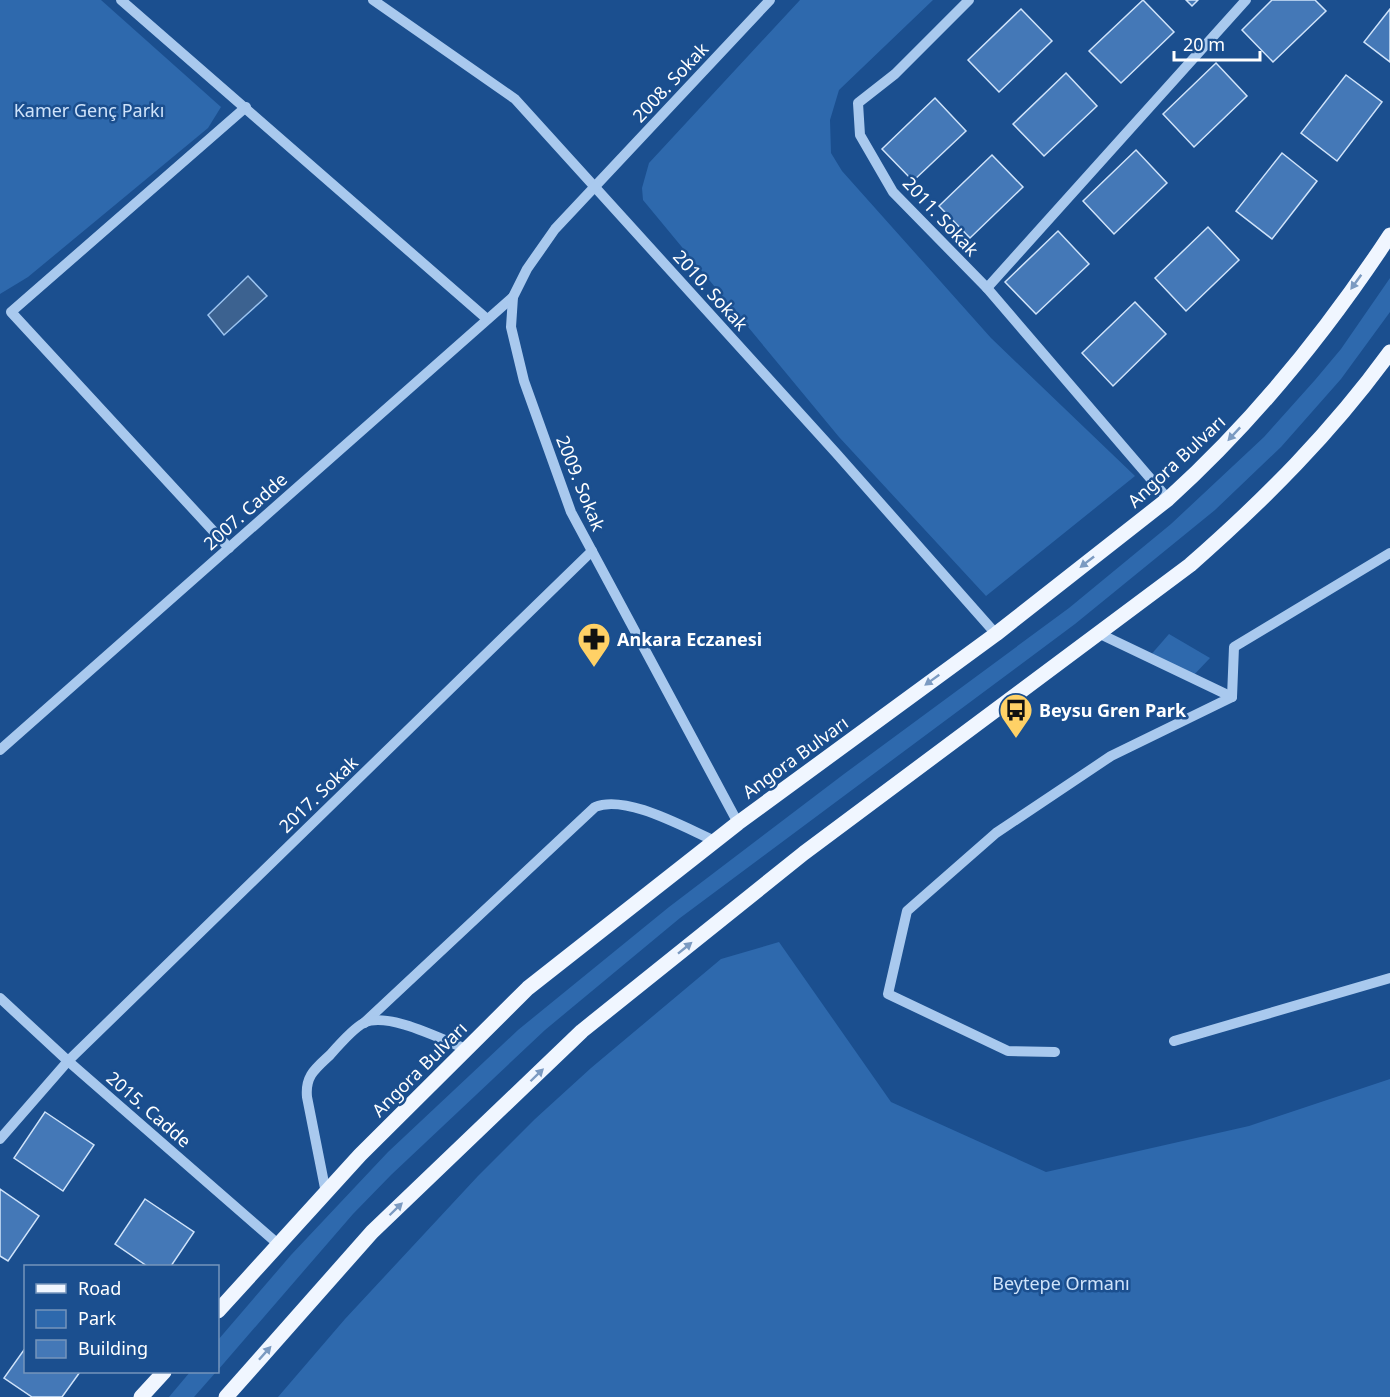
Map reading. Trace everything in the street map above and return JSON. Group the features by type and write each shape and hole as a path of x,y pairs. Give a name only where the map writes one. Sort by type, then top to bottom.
{"main road":[{"name":"Angora Bulvarı","path":"219,1310 360,1155 528,988 738,823 996,634 1168,499 1228,440 1301,358 1390,235"},
{"path":"226,1397 372,1232 582,1031 804,853 1190,565 1242,520 1318,442 1352,403 1390,352"},
{"path":"141,1397 162,1373"}],"street":[{"path":"121,0 487,319"},
{"name":"2010. Sokak","path":"373,0 515,99 836,453 996,634"},
{"name":"2008. Sokak","path":"595,187 770,0"},
{"name":"2011. Sokak","path":"969,0 895,74 858,103 860,135 893,192 987,288"},
{"path":"1168,499 987,288 1246,0"},
{"path":"229,548 11,312 246,107"},
{"name":"2009. Sokak","path":"595,187 555,229 527,269 513,297 511,327 524,381 571,512 738,823"},
{"name":"2007. Cadde","path":"0,750 513,297"},
{"name":"2017. Sokak","path":"0,1139 68,1060 592,551"},
{"path":"1232,697 1233,647 1390,553"},
{"path":"1098,633 1232,697"},
{"path":"1056,1052 1008,1051 888,994 907,911 996,833 1112,756 1232,697"},
{"path":"326,1192 306,1084 313,1070 595,807 605,802 638,808 715,841"},
{"path":"1174,1041 1390,978"},
{"name":"2015. Cadde","path":"0,998 278,1244"},
{"path":"364,1023 376,1021 400,1023 466,1049"}],"green space":[{"name":"Kamer Genç Parkı","path":"0,0 101,0 221,107 208,128 28,277 0,294"},
{"path":"800,0 933,0 839,90 830,120 831,153 842,171 991,338 1135,476 986,596 839,437 643,200 642,188 649,163"},
{"path":"1390,278 1390,312 1341,379 1281,447 1215,510 1075,624 680,918 545,1030 391,1175 353,1214 219,1369 219,1339 291,1255 388,1152 518,1030 669,907 1069,608 1171,524 1264,437 1341,349"},
{"path":"1169,634 1210,658 1190,679 1149,657"},
{"name":"Beytepe Ormanı","path":"779,942 891,1102 1046,1172 1249,1126 1390,1079 1390,1397 278,1397 345,1319 478,1176 535,1119 591,1068 721,959"},
{"path":"189,1373 215,1373 194,1397 169,1397"}],"shaded area":[{"path":"248,276 267,296 224,335 208,315"}],"building":[{"path":"1143,0 1174,32 1121,83 1089,51"},
{"path":"1186,0 1198,0 1192,6"},
{"path":"1272,0 1315,0 1326,11 1273,62 1242,30"},
{"path":"1021,9 1052,41 999,92 968,60"},
{"path":"1390,9 1390,62 1364,42"},
{"path":"1216,63 1247,96 1194,147 1163,114"},
{"path":"1066,73 1097,106 1044,156 1013,124"},
{"path":"1346,75 1382,102 1337,161 1301,133"},
{"path":"935,98 966,131 913,181 882,149"},
{"path":"1136,150 1167,183 1114,234 1083,201"},
{"path":"1282,153 1317,181 1272,239 1236,211"},
{"path":"992,155 1023,187 970,238 939,206"},
{"path":"1208,227 1239,260 1186,311 1155,278"},
{"path":"1058,231 1089,264 1036,314 1005,282"},
{"path":"1135,302 1166,334 1113,386 1082,353"},
{"path":"45,1112 94,1145 63,1191 14,1158"},
{"path":"0,1189 39,1216 8,1261 0,1256"},
{"path":"145,1199 194,1232 172,1265 146,1265 115,1244"},
{"path":"24,1350 24,1373 79,1373 62,1397 32,1397 4,1378"}],"place":[{"name":"Ankara Eczanesi","path":"594,668"},
{"name":"Beysu Gren Park","path":"1016,739"}]}
